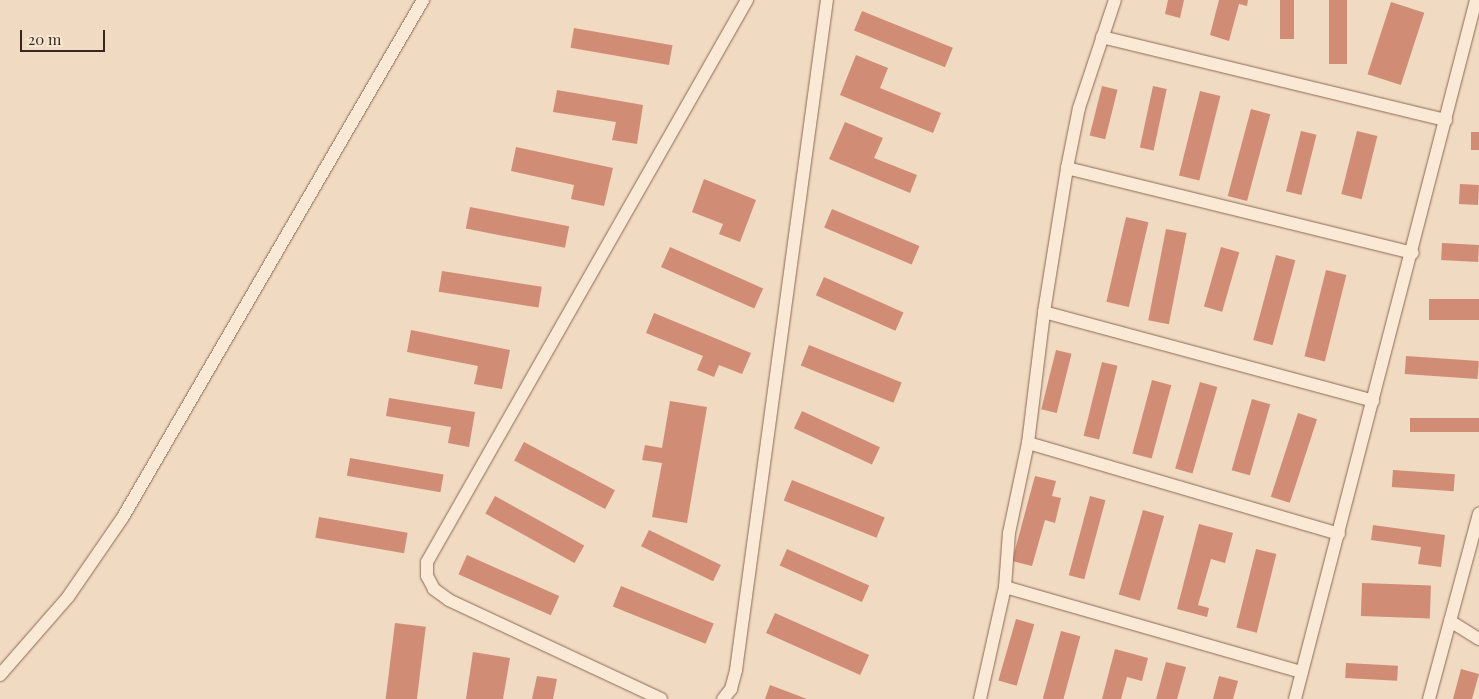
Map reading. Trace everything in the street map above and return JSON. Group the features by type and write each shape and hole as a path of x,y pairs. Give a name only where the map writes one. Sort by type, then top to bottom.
{"lane":[{"path":"0,675 68,597 123,517 423,0"},
{"path":"661,699 449,600 434,590 426,576 428,562 747,0"},
{"path":"723,699 731,689 736,670 827,0"},
{"path":"980,699 1005,587 1009,533 1028,443 1044,312 1067,168 1079,108 1115,0"},
{"path":"1295,699 1413,253 1473,1"},
{"path":"1102,37 1446,120"},
{"path":"1067,168 1413,253"},
{"path":"1044,312 1373,401"},
{"path":"1028,443 1339,534"},
{"path":"1429,699 1479,514"},
{"path":"1005,587 1302,672"},
{"path":"1450,621 1479,639"}],"building":[{"path":"1168,0 1184,0 1180,18 1165,14"},
{"path":"1219,0 1248,0 1247,6 1239,4 1229,41 1210,35"},
{"path":"1280,0 1294,0 1294,39 1280,39"},
{"path":"1329,0 1347,0 1347,64 1329,64"},
{"path":"1391,2 1424,13 1401,85 1368,74"},
{"path":"862,11 953,48 945,67 854,30"},
{"path":"574,28 672,45 669,65 571,48"},
{"path":"856,55 888,68 880,88 941,113 933,133 840,95"},
{"path":"1102,86 1118,90 1105,139 1090,135"},
{"path":"1153,86 1167,89 1154,151 1140,148"},
{"path":"557,90 643,105 637,144 612,140 616,122 553,112"},
{"path":"1200,91 1220,96 1199,180 1179,175"},
{"path":"1251,109 1270,114 1247,201 1228,196"},
{"path":"845,122 883,138 874,158 917,175 910,193 829,159"},
{"path":"1301,131 1317,135 1302,195 1286,191"},
{"path":"1357,131 1377,136 1362,199 1341,194"},
{"path":"1471,132 1479,132 1479,150 1471,150"},
{"path":"516,147 613,168 604,206 571,199 574,185 511,171"},
{"path":"704,179 756,200 740,242 719,234 723,224 692,212"},
{"path":"1460,184 1479,185 1478,205 1459,204"},
{"path":"470,207 569,226 565,248 466,229"},
{"path":"832,209 919,246 912,265 824,227"},
{"path":"1126,217 1148,222 1129,307 1106,302"},
{"path":"1166,229 1187,233 1169,324 1148,320"},
{"path":"1442,243 1479,245 1478,262 1441,260"},
{"path":"670,247 763,288 754,309 661,267"},
{"path":"1221,247 1239,252 1222,312 1204,307"},
{"path":"1276,255 1295,260 1273,345 1253,340"},
{"path":"1326,270 1346,275 1325,361 1304,356"},
{"path":"442,271 542,287 538,308 439,292"},
{"path":"824,277 903,312 895,331 816,295"},
{"path":"1429,299 1479,299 1479,320 1429,320"},
{"path":"654,313 751,353 742,374 719,365 714,377 697,370 703,356 646,333"},
{"path":"411,330 510,350 502,389 474,384 478,366 407,352"},
{"path":"809,345 902,382 893,403 801,365"},
{"path":"1056,350 1072,354 1057,413 1041,409"},
{"path":"1406,356 1479,361 1478,379 1405,374"},
{"path":"1102,362 1118,366 1099,440 1084,436"},
{"path":"1152,380 1171,385 1152,459 1132,453"},
{"path":"1200,382 1217,387 1192,473 1175,469"},
{"path":"389,398 475,412 469,447 448,443 451,427 386,416"},
{"path":"1252,399 1270,404 1250,475 1232,470"},
{"path":"670,401 707,407 687,523 652,517 662,463 642,460 645,445 662,448"},
{"path":"802,411 880,447 872,465 794,428"},
{"path":"1298,413 1317,419 1290,503 1271,497"},
{"path":"1410,418 1479,418 1479,432 1410,432"},
{"path":"524,442 615,490 605,509 514,461"},
{"path":"350,458 444,474 440,492 347,476"},
{"path":"1393,470 1455,474 1454,491 1392,487"},
{"path":"1035,476 1056,481 1052,496 1061,498 1055,523 1045,520 1032,566 1012,561"},
{"path":"792,480 885,517 876,538 784,500"},
{"path":"495,496 584,545 575,563 485,513"},
{"path":"1090,496 1105,500 1084,579 1069,575"},
{"path":"1143,510 1164,516 1140,601 1119,595"},
{"path":"319,517 408,533 404,553 315,538"},
{"path":"1199,524 1233,533 1225,563 1211,559 1198,605 1209,608 1207,617 1177,609"},
{"path":"1373,525 1445,535 1441,567 1418,564 1421,547 1371,540"},
{"path":"649,530 721,565 713,581 641,546"},
{"path":"787,549 869,586 862,602 780,565"},
{"path":"1256,549 1276,554 1257,633 1236,628"},
{"path":"467,555 559,596 551,615 458,574"},
{"path":"1362,583 1431,585 1430,618 1361,616"},
{"path":"621,586 714,623 705,644 613,606"},
{"path":"775,613 869,655 860,675 766,633"},
{"path":"1016,619 1034,624 1017,686 998,681"},
{"path":"395,623 426,627 417,699 386,699"},
{"path":"1061,631 1080,636 1063,699 1043,699"},
{"path":"1115,649 1148,658 1142,681 1127,677 1121,699 1102,699"},
{"path":"473,652 510,658 503,699 466,699"},
{"path":"1166,662 1186,667 1177,699 1156,699"},
{"path":"1346,663 1398,666 1397,681 1345,678"},
{"path":"1461,669 1479,674 1472,699 1453,699"},
{"path":"537,676 557,679 553,699 532,699"},
{"path":"1219,676 1238,681 1233,699 1213,699"},
{"path":"770,685 807,699 765,699"}]}
